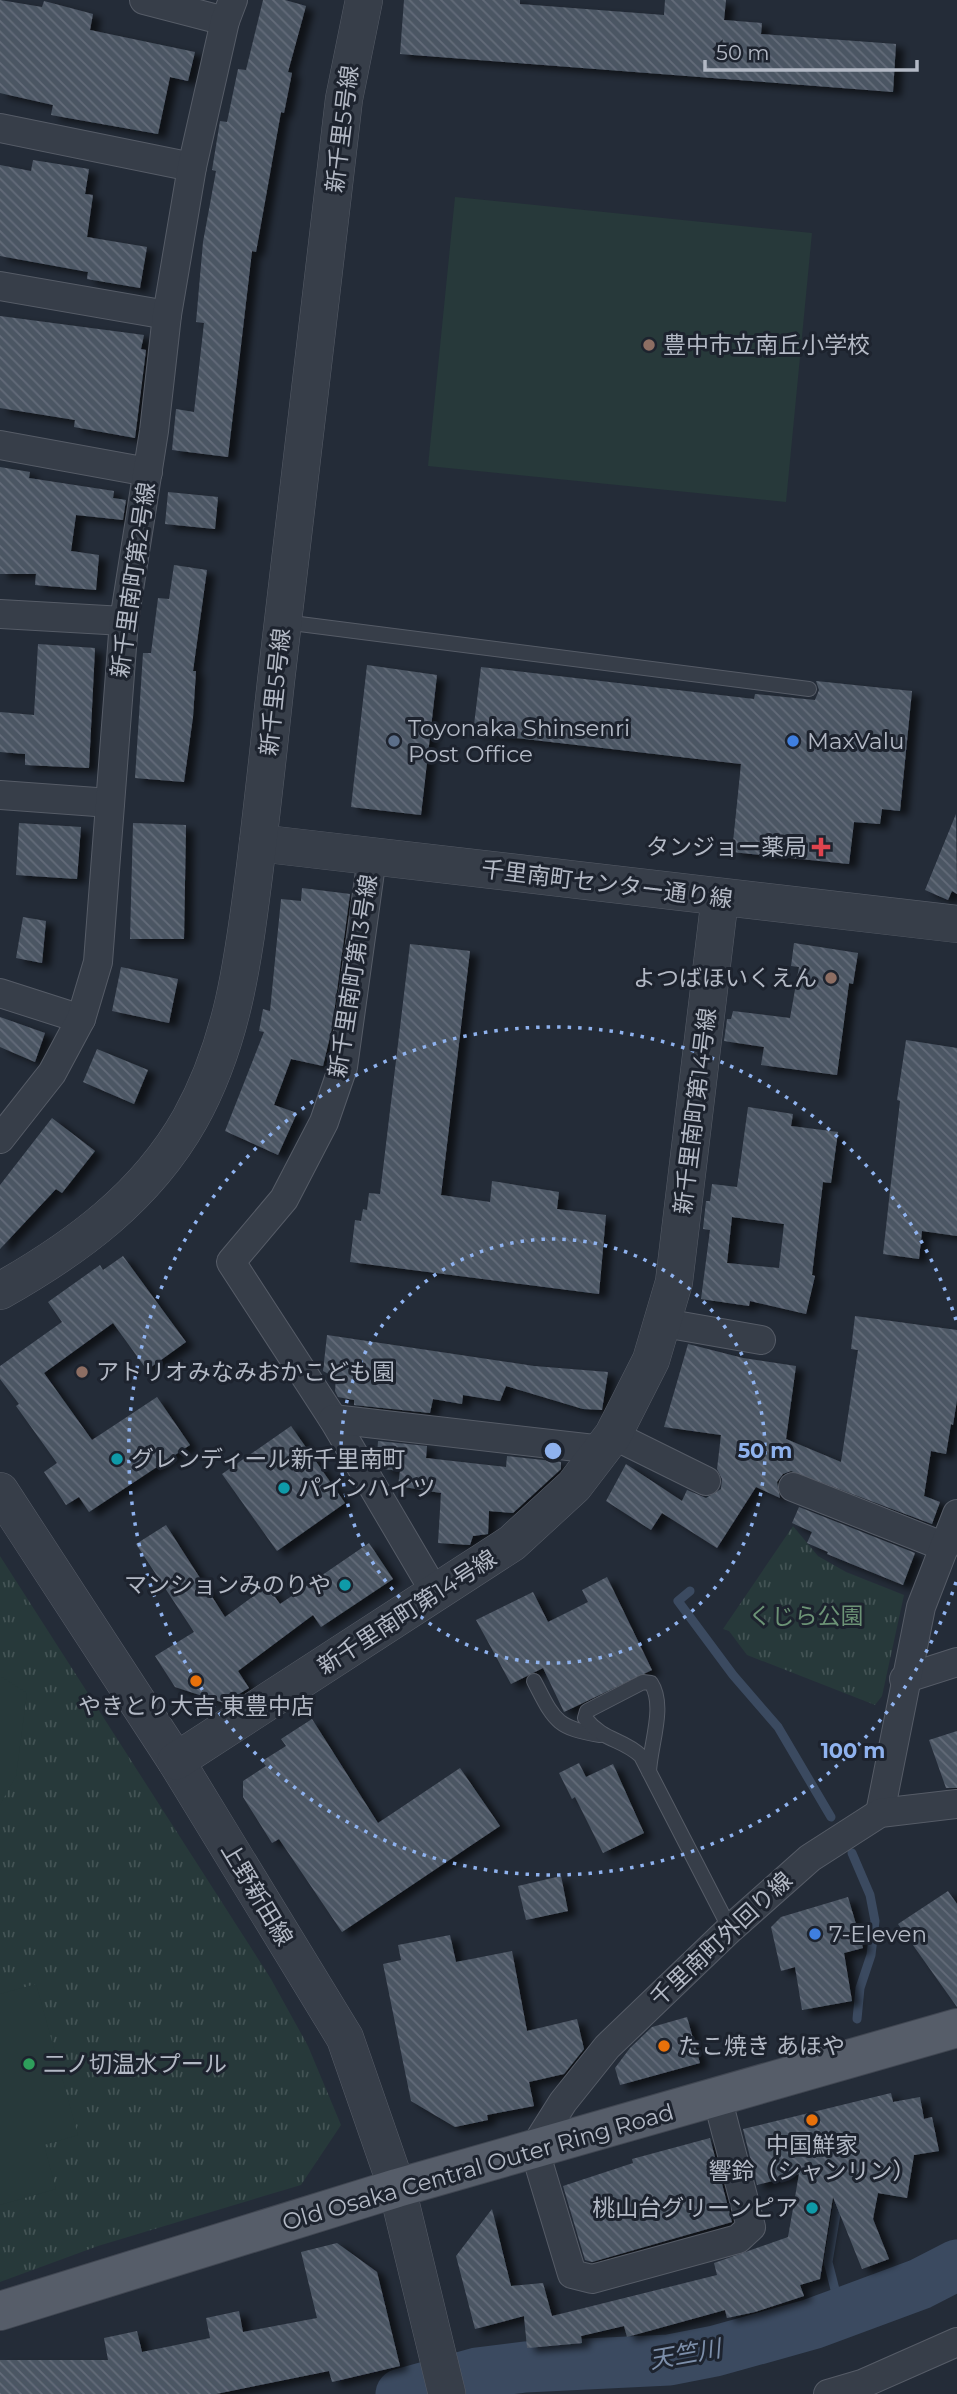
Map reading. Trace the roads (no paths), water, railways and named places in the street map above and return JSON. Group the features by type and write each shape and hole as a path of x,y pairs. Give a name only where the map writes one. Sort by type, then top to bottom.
{"main road":[{"name":"Old Osaka Central Outer Ring Road","path":"0,2311 397,2188 957,2028"}],"street":[{"path":"144,0 229,11"},
{"name":"新千里5号線","path":"0,1292 57,1259 102,1225 154,1170 191,1117 233,1017 240,986 258,843 345,90 364,0"},
{"name":"新千里南町第2号線","path":"0,1139 52,1073 80,1019 98,962 124,621 148,472 167,315 192,167 229,11"},
{"path":"0,128 192,167"},
{"path":"0,286 167,315"},
{"path":"0,445 148,472"},
{"path":"0,614 124,621"},
{"path":"0,795 110,803"},
{"name":"千里南町センター通り線","path":"258,843 957,923"},
{"name":"新千里南町第13号線","path":"372,857 343,1067 324,1122 284,1199 231,1262 333,1419 436,1594"},
{"name":"新千里南町第14号線","path":"176,1760 493,1557 536,1524 575,1486 608,1442 642,1381 664,1323 674,1282 720,897"},
{"path":"0,993 80,1019"},
{"path":"664,1323 761,1340"},
{"path":"333,1419 608,1442 706,1481"},
{"path":"793,1487 944,1547"},
{"name":"上野新田線","path":"0,1491 176,1760 345,2038 397,2188 447,2394"},
{"path":"880,1813 904,1679 921,1607 957,1514"},
{"path":"904,1679 957,1662"},
{"name":"千里南町外回り線","path":"534,2148 563,2102 607,2047 730,1928 810,1858 880,1813 957,1804"},
{"path":"534,2148 572,2274 592,2279 738,2239 751,2227 717,2097"},
{"path":"828,2394 862,2389 957,2343"}],"lane":[{"path":"283,622 809,689"},
{"path":"534,1681 554,1720 582,1732 600,1735 634,1750 649,1772 730,1928"},
{"path":"600,1735 585,1718 587,1711 635,1685 651,1683 657,1709 649,1772"}],"waterway":[{"path":"690,1591 678,1601 733,1675 778,1727 831,1817"},
{"path":"852,1853 870,1895 875,1921 871,1955 860,1988 857,2019"},
{"path":"839,2196 828,2262 841,2313"},
{"name":"天竺川","path":"401,2394 477,2373 525,2367 669,2360 715,2351 812,2324 920,2284 957,2265"}],"place":[{"name":"豊中市立南丘小学校","path":"649,345"},
{"name":"Toyonaka Shinsenri Post Office","path":"394,741"},
{"name":"MaxValu","path":"793,741"},
{"name":"タンジョー薬局","path":"821,847"},
{"name":"よつばほいくえん","path":"831,978"},
{"name":"アトリオみなみおかこども園","path":"82,1372"},
{"name":"グレンディール新千里南町","path":"117,1459"},
{"name":"パインハイツ","path":"284,1488"},
{"name":"マンションみのりや","path":"345,1585"},
{"name":"やきとり大吉 東豊中店","path":"196,1681"},
{"name":"7-Eleven","path":"815,1934"},
{"name":"たこ焼き あほや","path":"664,2046"},
{"name":"二ノ切温水プール","path":"29,2064"},
{"name":"中国鮮家 響鈴（シャンリン）","path":"812,2120"},
{"name":"桃山台グリーンピア","path":"812,2208"}],"park label":[{"name":"くじら公園","path":"806,1616"}]}
